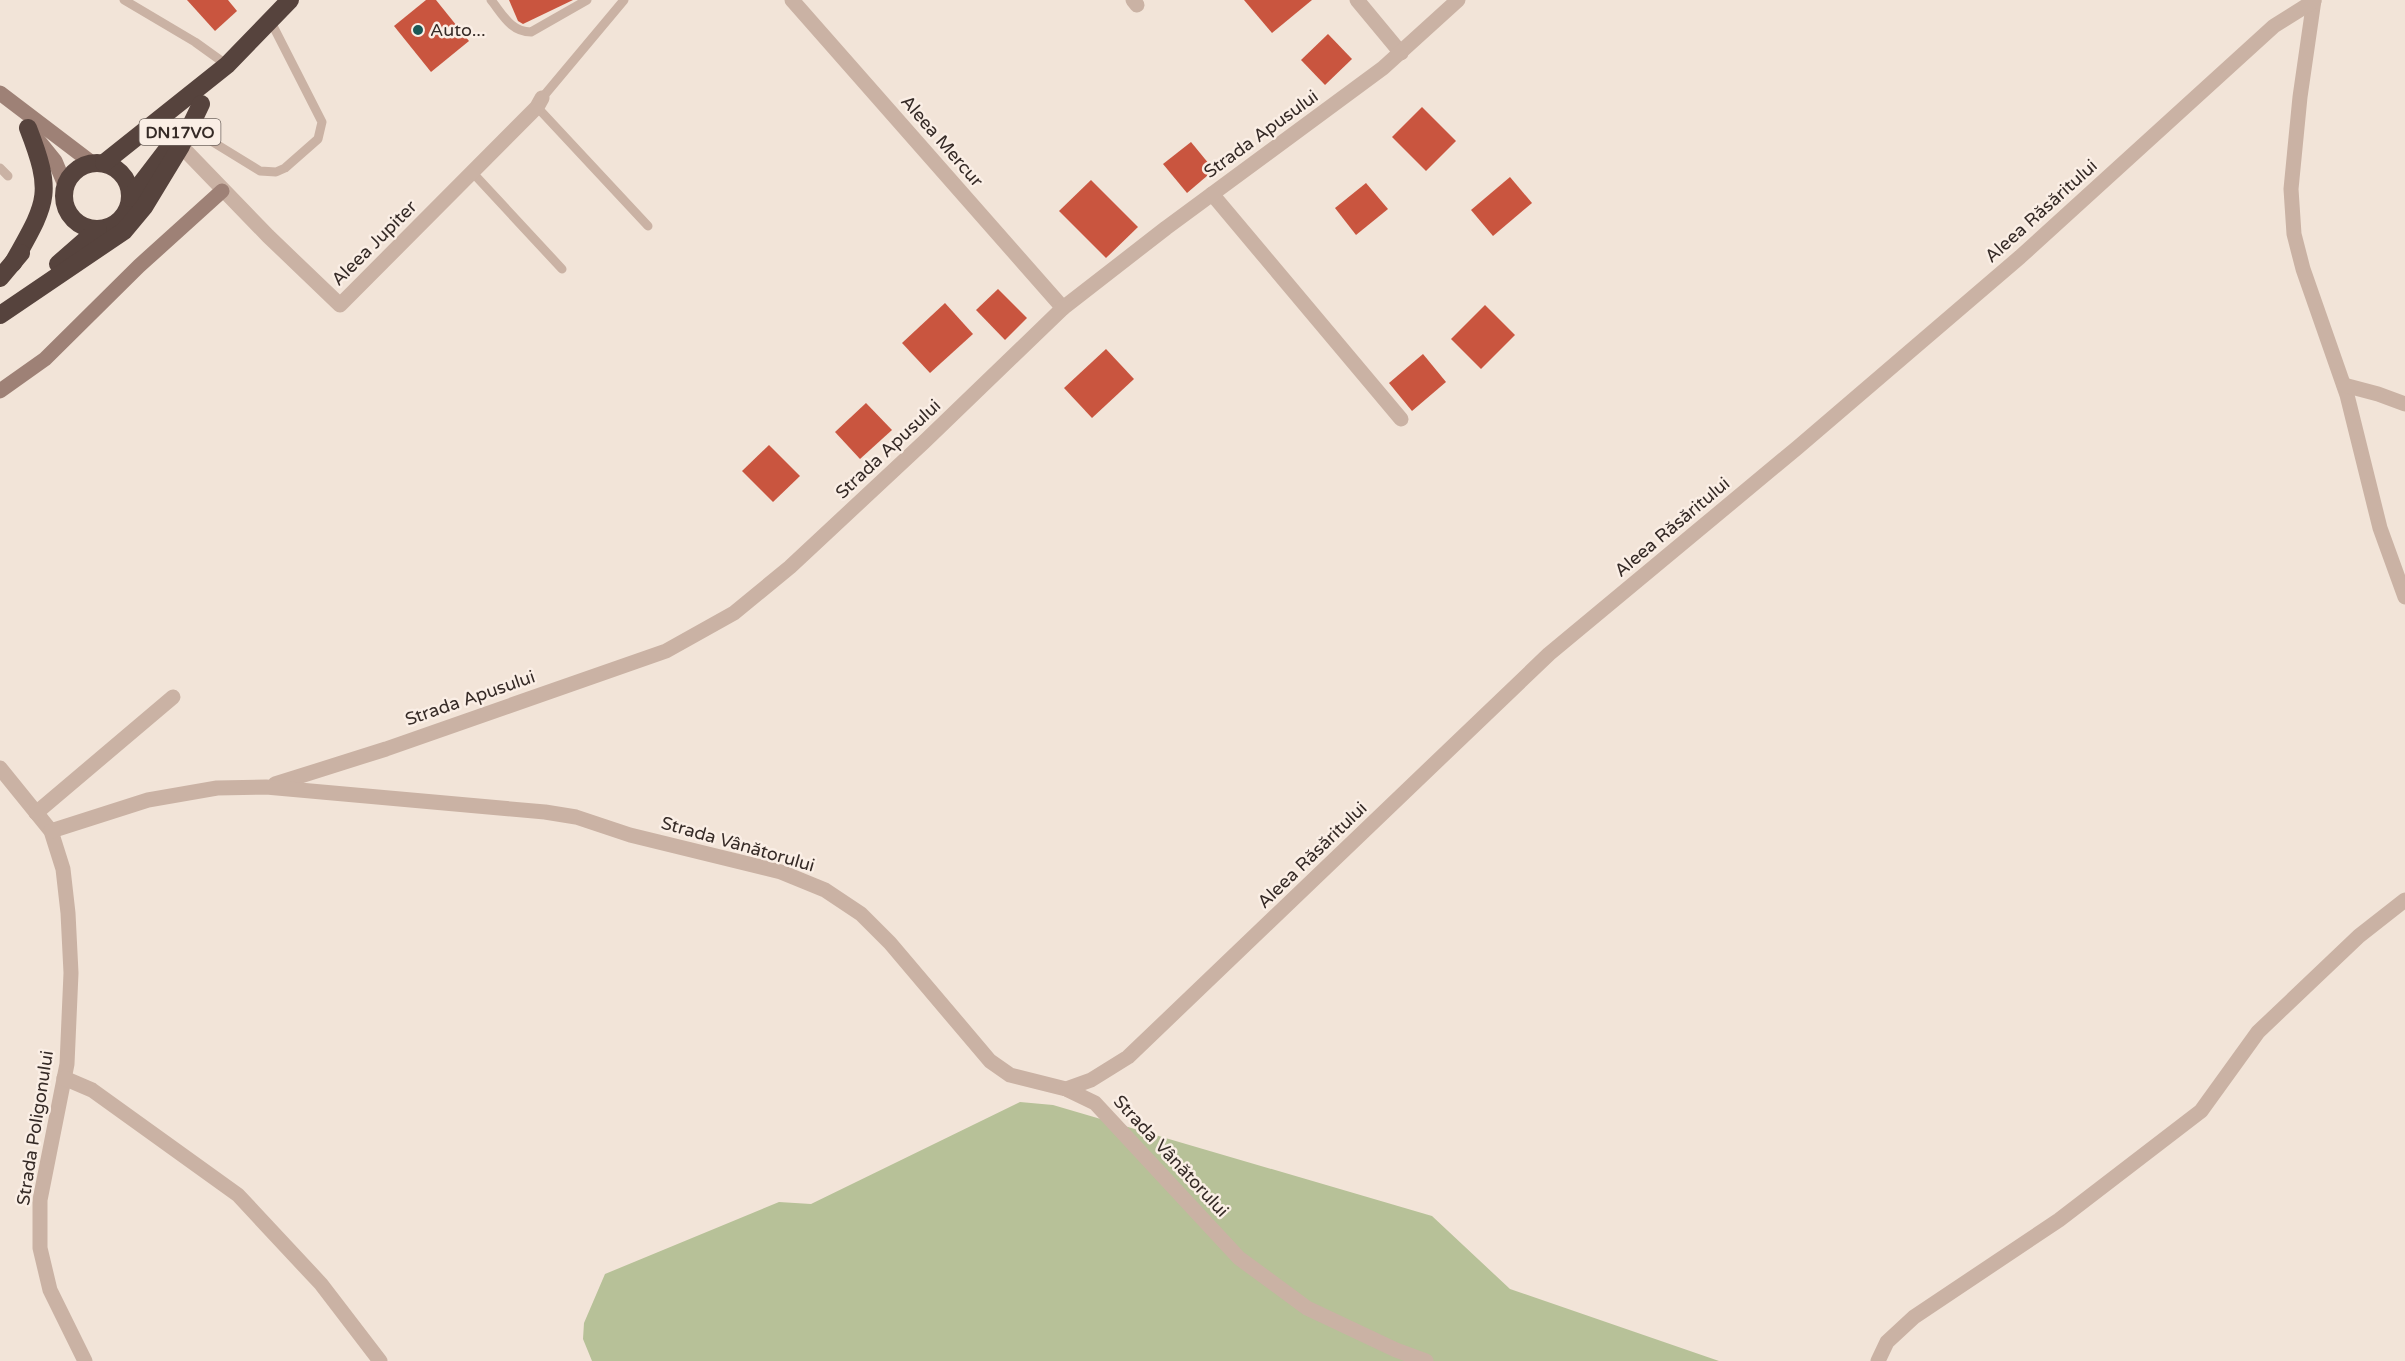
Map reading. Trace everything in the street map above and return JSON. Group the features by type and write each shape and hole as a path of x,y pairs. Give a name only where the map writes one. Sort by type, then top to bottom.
{"highway":[{"name":"DN17VO","path":"0,278 64,191 76,170 98,163 227,65 290,0"},
{"name":"DN17VO","path":"0,315 98,229 116,223 123,216 130,198 201,104 227,65"},
{"path":"0,315 124,231 144,207 181,147 201,104"},
{"path":"13,263 36,222 45,193 43,171 28,128"},
{"path":"98,163 121,173 128,184 130,198"},
{"path":"64,191 67,211 71,217 83,226 98,229"}],"street":[{"name":"Aleea Mercur","path":"792,0 1063,308"},
{"path":"1357,0 1401,53"},
{"name":"Strada Apusului","path":"266,787 666,651 734,613 790,567 1063,308 1401,53 1458,0"},
{"name":"Aleea Răsăritului","path":"2314,0 2300,97 2291,189 2294,234 2303,269 2344,385 2380,528 2405,597"},
{"name":"Aleea Răsăritului","path":"1066,1089 1091,1080 1128,1057 1549,654 1797,448 2020,256 2274,26 2314,0"},
{"path":"3,96 98,163"},
{"path":"3,96 55,161 64,191"},
{"name":"Aleea Jupiter","path":"181,147 222,191 340,305 539,103"},
{"path":"0,391 45,359 139,266 222,191"},
{"path":"1212,194 1401,419"},
{"path":"2344,385 2405,404"},
{"path":"36,813 173,697"},
{"name":"Strada Poligonului","path":"0,768 51,831 63,869 71,973 67,1064 40,1200 40,1248 50,1290 85,1361"},
{"name":"Strada Vânătorului","path":"51,831 167,796 217,788 266,787 545,812 576,817 630,835 781,872 825,890 861,914 890,943 990,1061 1010,1075 1066,1089 1095,1103 1239,1258 1307,1308 1396,1350 1426,1361"},
{"path":"1878,1361 1887,1342 1914,1317 2059,1220 2201,1111 2258,1032 2359,936 2405,900"},
{"path":"64,1078 92,1090 238,1195 321,1284 380,1361"}],"lane":[{"path":"124,0 195,42 227,65"},
{"path":"491,0 512,27 522,32 531,32 587,0"},
{"path":"624,0 539,103 648,226"},
{"path":"190,128 260,171 276,172 285,168 318,139 322,122 270,20"},
{"path":"0,168 8,176"},
{"path":"472,172 562,269"}],"green space":[{"path":"1020,1102 1053,1105 1432,1216 1510,1289 1719,1361 592,1361 583,1339 584,1323 605,1274 779,1202 811,1204"}],"building":[{"path":"187,0 228,0 237,11 215,31"},
{"path":"426,0 436,0 469,41 431,72 394,26"},
{"path":"509,0 573,0 523,24 518,21"},
{"path":"1244,0 1312,0 1272,33"},
{"path":"1328,34 1352,59 1325,85 1301,60"},
{"path":"1422,107 1456,141 1426,171 1392,137"},
{"path":"1191,142 1214,170 1187,193 1163,164"},
{"path":"1510,177 1532,203 1493,236 1471,210"},
{"path":"1091,180 1138,227 1106,258 1059,211"},
{"path":"1366,183 1388,209 1356,235 1335,208"},
{"path":"998,289 1027,318 1005,340 976,310"},
{"path":"945,303 973,334 930,373 902,343"},
{"path":"1485,305 1515,335 1481,369 1451,339"},
{"path":"1106,349 1134,379 1092,418 1064,388"},
{"path":"1423,354 1446,382 1412,411 1389,383"},
{"path":"866,403 892,430 860,459 835,432"},
{"path":"769,445 800,476 773,502 742,471"}],"place":[{"name":"Auto...","path":"418,30"}]}
